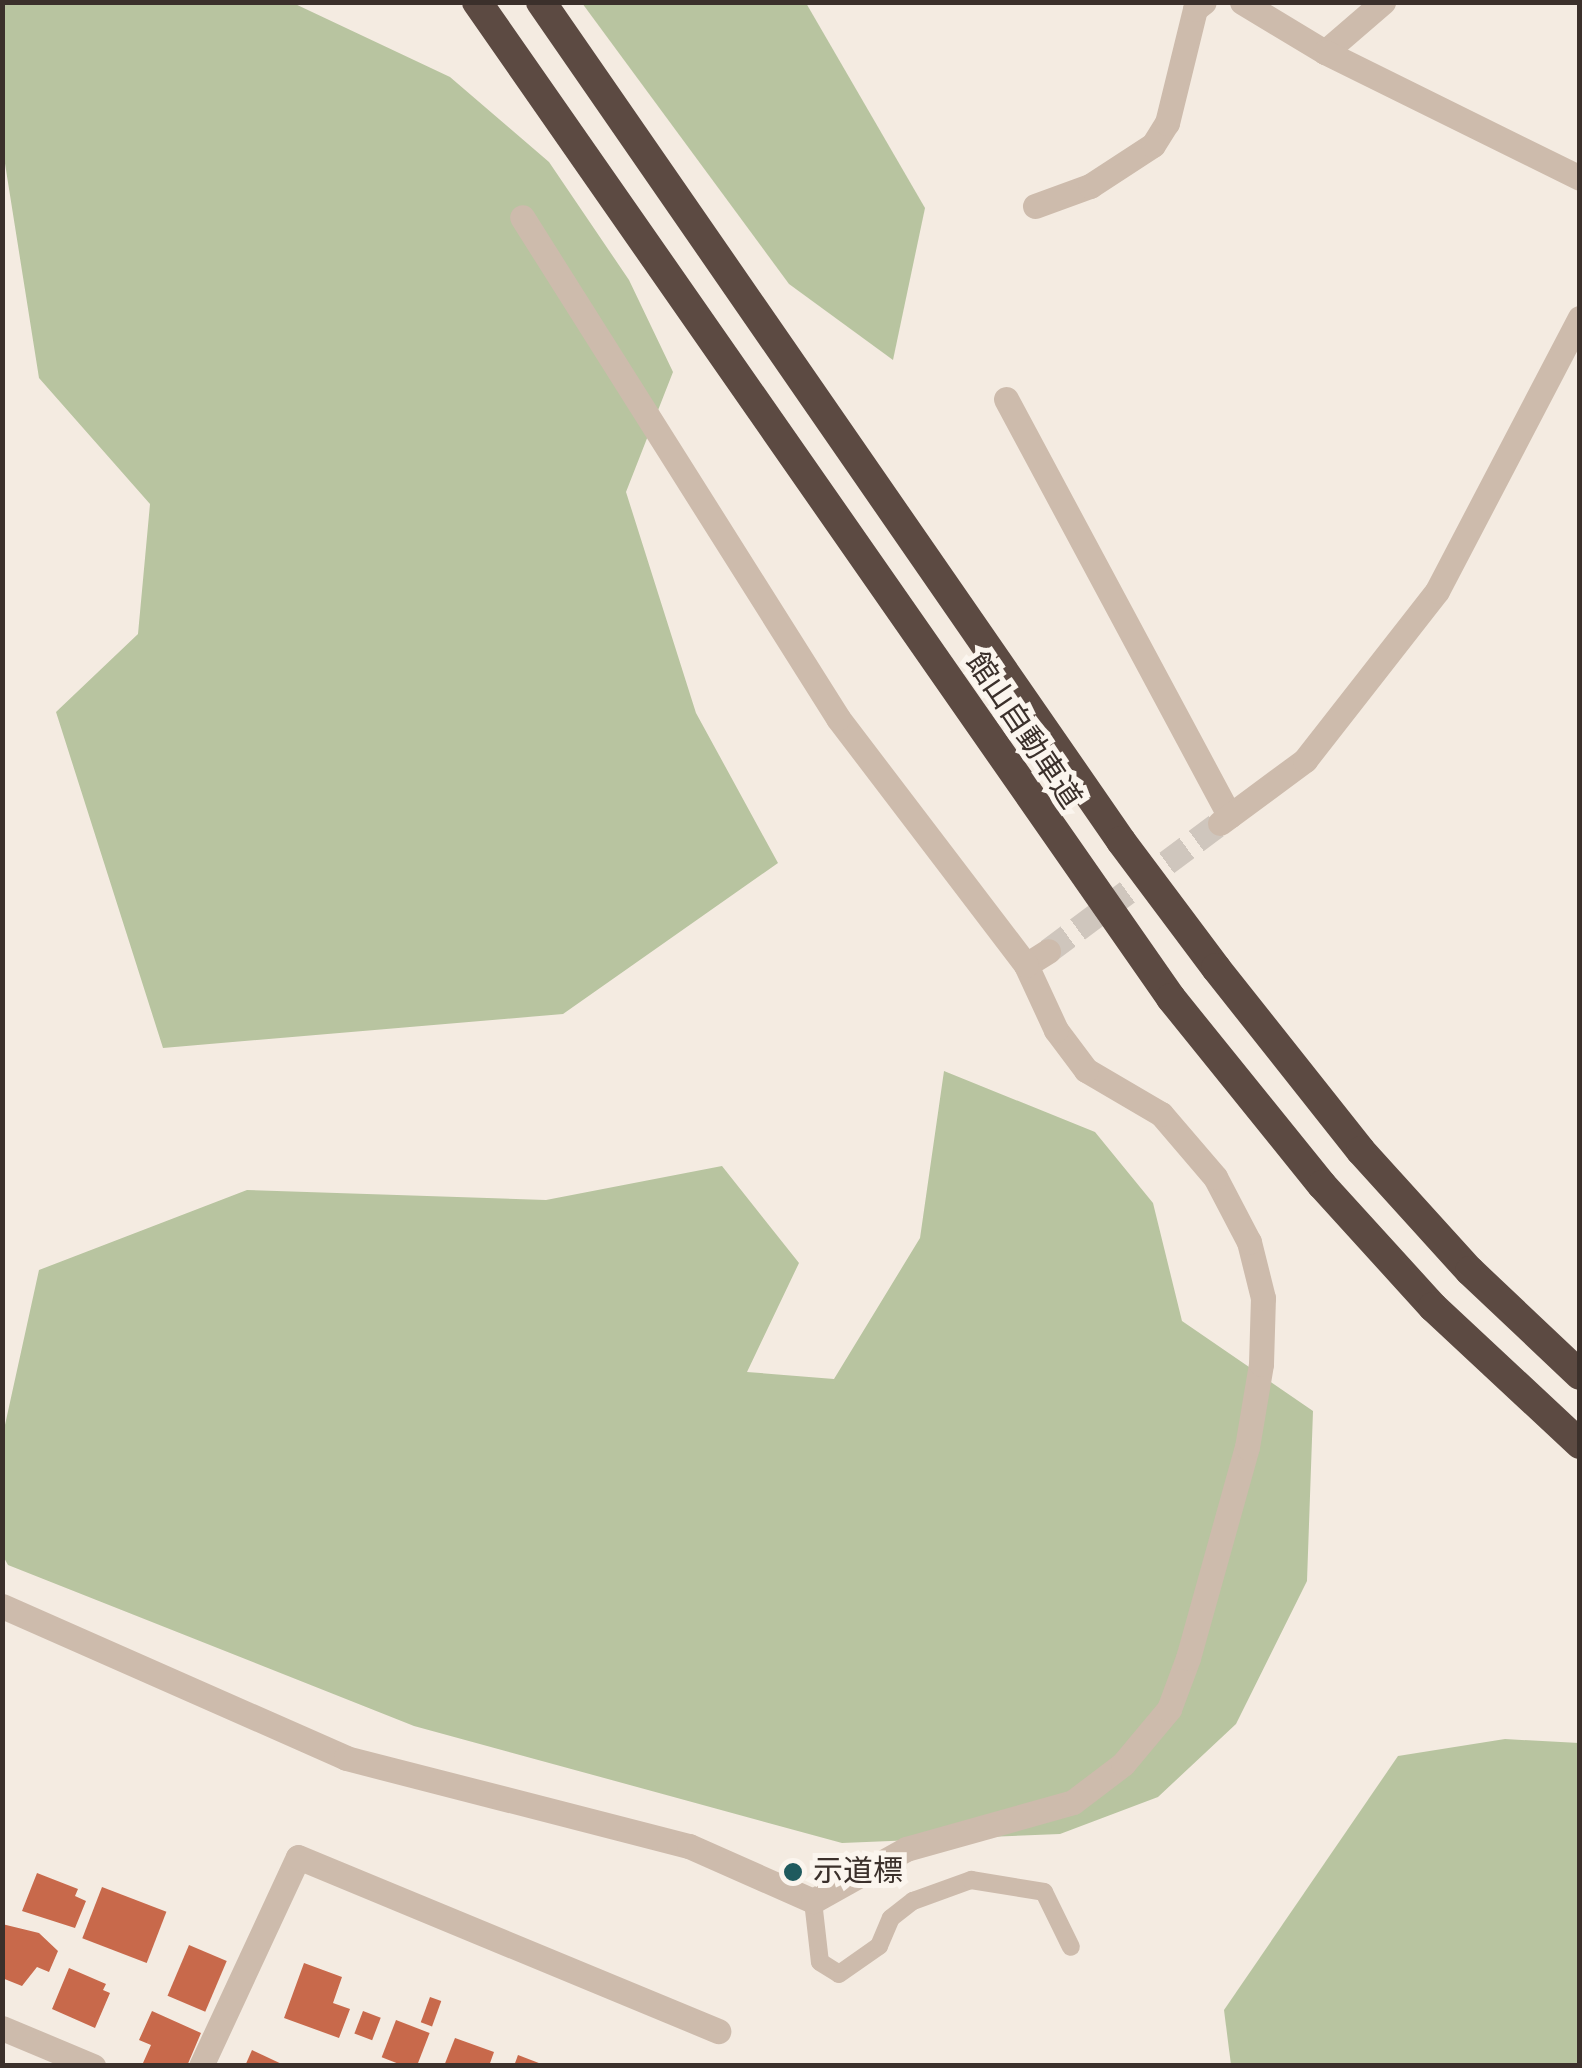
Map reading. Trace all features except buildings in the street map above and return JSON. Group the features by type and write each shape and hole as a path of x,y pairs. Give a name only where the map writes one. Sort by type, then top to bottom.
{"highway":[{"name":"館山自動車道","path":"477,2 753,390 1078,872 1172,998 1322,1185 1408,1280 1580,1444"},
{"name":"館山自動車道","path":"541,2 1121,841 1216,968 1361,1151 1470,1271 1580,1374"}],"street":[{"path":"1035,206 1090,186 1153,145 1168,124 1196,10 1204,2"},
{"path":"1242,2 1324,52 1580,178"},
{"path":"1324,52 1383,2"},
{"path":"2,1606 346,1758 690,1846 813,1901 906,1849 1073,1802 1123,1764 1169,1709 1206,1608 1247,1447 1263,1298 1249,1242 1215,1177 1161,1114 1086,1070 1056,1030 1037,958 838,718 522,217"},
{"path":"1006,400 1225,820 1305,760 1437,591 1580,318"},
{"path":"201,2066 298,1857 718,2031"},
{"path":"2,2028 93,2066"}],"lane":[{"path":"813,1901 820,1962 839,1974 879,1946 891,1918 913,1901 972,1880 1044,1892 1071,1947"}],"green space":[{"path":"2,3 293,3 450,77 549,162 629,280 673,372 626,492 696,713 778,863 563,1014 163,1048 56,712 138,634 150,504 39,378 3,151"},
{"path":"582,3 806,3 925,208 893,360 789,284"},
{"path":"944,1071 1095,1132 1153,1203 1182,1321 1313,1411 1307,1581 1236,1724 1158,1797 1060,1834 842,1843 414,1726 8,1565 3,1556 3,1434 39,1270 247,1190 546,1200 722,1166 799,1263 747,1372 834,1379 920,1238"},
{"path":"1505,1739 1579,1743 1579,2065 1231,2065 1224,2010 1398,1756"}],"tunnel":[{"path":"1048,951 1220,823"}],"place":[{"name":"示道標","path":"793,1872"}]}
